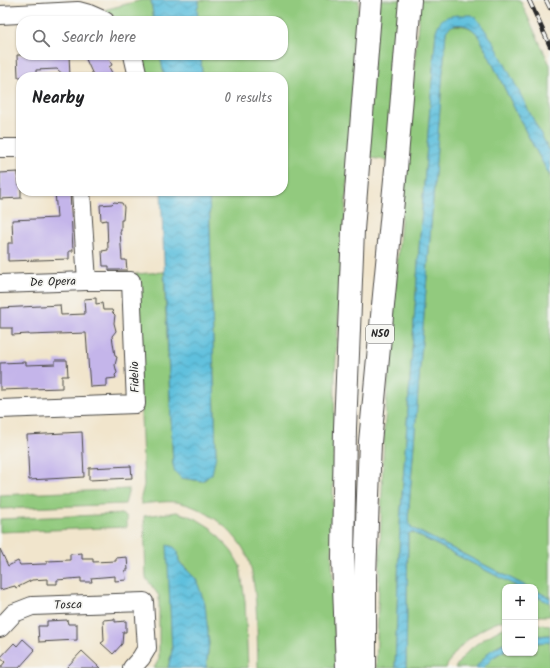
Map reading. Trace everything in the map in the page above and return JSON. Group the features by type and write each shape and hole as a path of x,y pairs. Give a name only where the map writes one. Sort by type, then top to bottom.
{"highway":[{"name":"N50","path":"347,668 343,558 345,428 353,230 371,0"},
{"name":"N50","path":"365,668 365,577 370,442 410,0"}],"street":[{"path":"0,15 72,6 94,16"},
{"path":"134,60 137,72"},
{"path":"0,148 16,148"},
{"name":"De Opera","path":"0,284 87,281 82,196"},
{"name":"Fidelio","path":"0,409 136,404 131,281 87,281"},
{"name":"Tosca","path":"0,628 14,613 32,606 144,602 147,648 132,668"}],"green space":[{"path":"142,0 151,0 153,16 113,16 104,10"},
{"path":"199,0 359,0 335,375 332,560 336,668 258,668 257,616 253,576 246,554 240,544 223,525 192,506 172,502 141,504 144,485 135,274 164,272 173,465 181,478 202,481 206,479 216,455 209,196 288,196 288,72 202,72 201,60 288,60 288,16 198,16 197,8"},
{"path":"378,0 404,0 392,161 364,157"},
{"path":"420,0 520,0 550,65 550,152 472,15 436,31 400,525 395,668 376,668 384,432"},
{"path":"452,25 467,27 479,36 527,134 550,176 550,598 538,592 538,584 522,584 412,528 408,521 446,31 448,27"},
{"path":"144,60 161,60 164,72 146,72"},
{"path":"129,489 125,504 0,509 0,495"},
{"path":"177,512 195,518 211,528 232,552 240,566 245,601 248,668 206,668 209,643 187,569 179,562 178,552 168,546 172,651 168,668 154,668 159,659 159,596 146,578 144,516"},
{"path":"121,514 127,517 127,527 0,532 0,519"},
{"path":"412,532 512,584 502,584 502,621 487,627 470,638 456,652 446,668 406,668 408,534"},
{"path":"538,597 550,603 550,616 538,616"},
{"path":"538,624 550,625 550,635 538,636"},
{"path":"502,629 502,643 498,645 475,668 455,668 470,649 488,636"},
{"path":"550,642 550,668 483,668 494,657 502,652 502,656 538,656 538,643"}],"water":[{"path":"151,0 199,0 197,8 198,16 153,16"},
{"path":"472,15 477,19 493,41 550,152 550,176 527,134 479,36 469,27 458,24 451,26 446,32 408,521 412,528 522,584 512,584 412,532 408,534 406,668 395,668 400,525 436,31 441,20 450,16"},
{"path":"161,60 201,60 202,72 164,72"},
{"path":"161,196 209,196 216,455 212,474 202,481 181,478 175,472 173,465"},
{"path":"167,545 174,547 178,552 179,562 196,579 205,604 209,643 206,668 168,668 172,651"},
{"path":"538,592 550,598 550,603 538,597"},
{"path":"550,635 550,642 538,643 538,636"},
{"path":"502,644 502,652 494,657 483,668 475,668 490,651"}],"building":[{"path":"17,60 69,60 70,72 60,72 57,69 36,70 36,72 18,72"},
{"path":"86,60 110,60 112,65 109,67 112,72 92,72"},
{"path":"16,172 16,196 21,196 21,198 0,199 0,173"},
{"path":"55,196 70,196 73,251 69,251 69,259 8,261 8,243 13,243 12,220 57,218"},
{"path":"114,202 122,203 124,207 120,231 122,260 126,260 127,270 109,270 109,266 103,266 102,251 108,250 107,220 101,221 100,205 112,204"},
{"path":"96,298 96,304 102,303 103,310 112,310 115,315 114,323 116,331 112,336 115,356 117,357 115,365 117,373 115,375 116,378 107,379 107,386 90,387 86,333 12,335 12,328 0,328 0,308 60,305 61,315 85,314 84,299"},
{"path":"55,360 67,360 68,376 62,376 62,388 0,390 0,363 26,362 26,365 55,364"},
{"path":"82,432 84,477 29,480 27,435"},
{"path":"131,466 132,478 89,480 89,468"},
{"path":"0,549 8,566 18,561 20,565 47,564 47,561 70,560 70,554 82,553 82,559 93,559 93,562 116,561 116,558 127,557 128,570 125,570 126,580 115,581 115,576 91,578 92,582 81,582 81,578 57,580 57,584 47,584 47,579 32,580 16,588 15,586 0,590"},
{"path":"115,619 115,622 126,621 126,632 123,632 122,644 113,654 101,643 104,641 103,620"},
{"path":"67,620 68,624 77,624 77,640 39,642 38,626 47,626 47,621"},
{"path":"23,639 35,650 19,668 0,668 5,662 0,658 14,643 17,646"},
{"path":"82,651 100,668 66,668"}],"railway":[{"path":"529,0 550,46"},
{"path":"546,0 550,8"}]}
